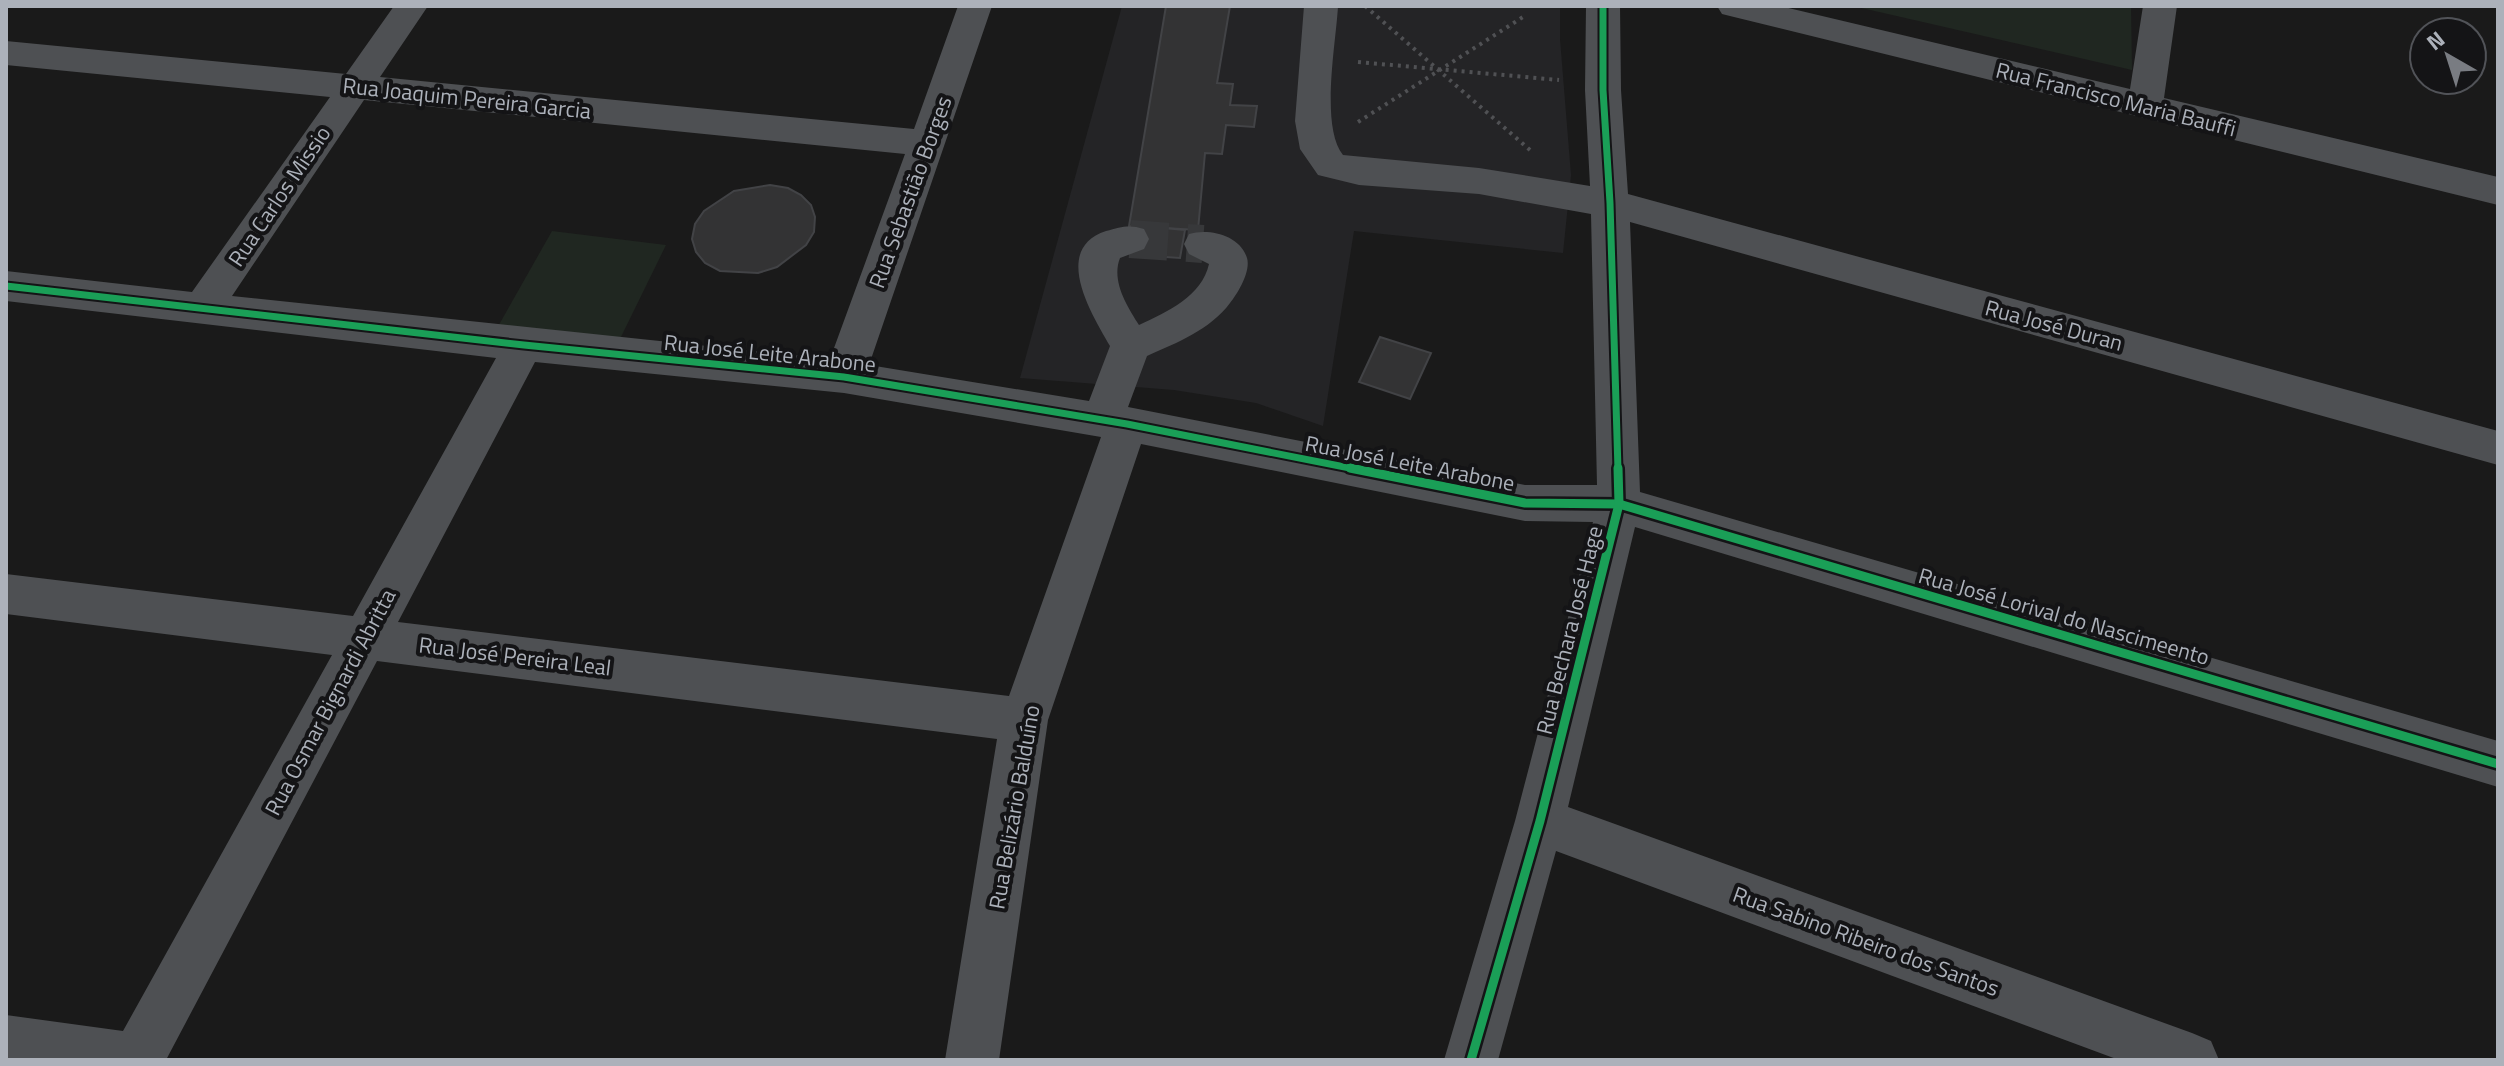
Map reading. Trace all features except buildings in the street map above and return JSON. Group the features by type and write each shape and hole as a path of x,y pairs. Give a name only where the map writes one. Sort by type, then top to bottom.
{"street":[{"name":"Rua Carlos Missio","path":"203,307 411,6"},
{"name":"Rua Sebastião Borges","path":"844,377 975,6"},
{"path":"1317,144 1313,121 1321,6"},
{"name":"Rua Bechara José Hage","path":"1471,1060 1540,821 1619,504 1610,203 1603,90 1603,6"},
{"name":"Rua Francisco Maria Bauffi","path":"1734,6 2498,191"},
{"path":"2145,107 2160,6"},
{"name":"Rua Joaquim Pereira Garcia","path":"6,53 929,143"},
{"name":"Rua José Duran","path":"1317,144 1331,166 1359,172 1479,181 1610,203 2498,448"},
{"path":"1130,239 1108,246 1100,255 1096,267 1098,284 1130,346 1172,328 1209,301 1229,275 1229,260 1218,249 1203,244"},
{"name":"Rua José Leite Arabone","path":"6,286 524,345 844,377 1115,422 1525,503 1619,504"},
{"name":"Rua Osmar Bignardi Abritta","path":"136,1060 524,345"},
{"name":"Rua Belizário Balduíno","path":"972,1060 1024,720 1115,422 1130,346"},
{"name":"Rua José Lorival do Nascimeento","path":"1619,504 2498,764"},
{"name":"Rua José Pereira Leal","path":"6,594 1024,720"},
{"name":"Rua Sabino Ribeiro dos Santos","path":"1540,821 2192,1060"},
{"path":"6,1042 136,1060"}],"path":[{"path":"1365,6 1549,166 1555,177 1557,193"},
{"path":"1317,144 1335,137 1523,17"},
{"path":"1317,58 1564,81 1603,90"}],"shaded area":[{"path":"1122,6 1560,6 1571,175 1563,253 1354,231 1323,426 1256,403 1174,390 1020,378"},
{"path":"1853,6 2131,6 2132,70"},
{"path":"552,231 666,245 619,341 496,330"}],"tunnel":[{"path":"1130,239 1203,244"}],"cycle path":[{"path":"1471,1060 1540,821 1619,504 1610,203 1603,90 1603,6"},
{"path":"6,286 524,345 844,377 1127,424 1525,503 1619,504 2498,764"}]}
